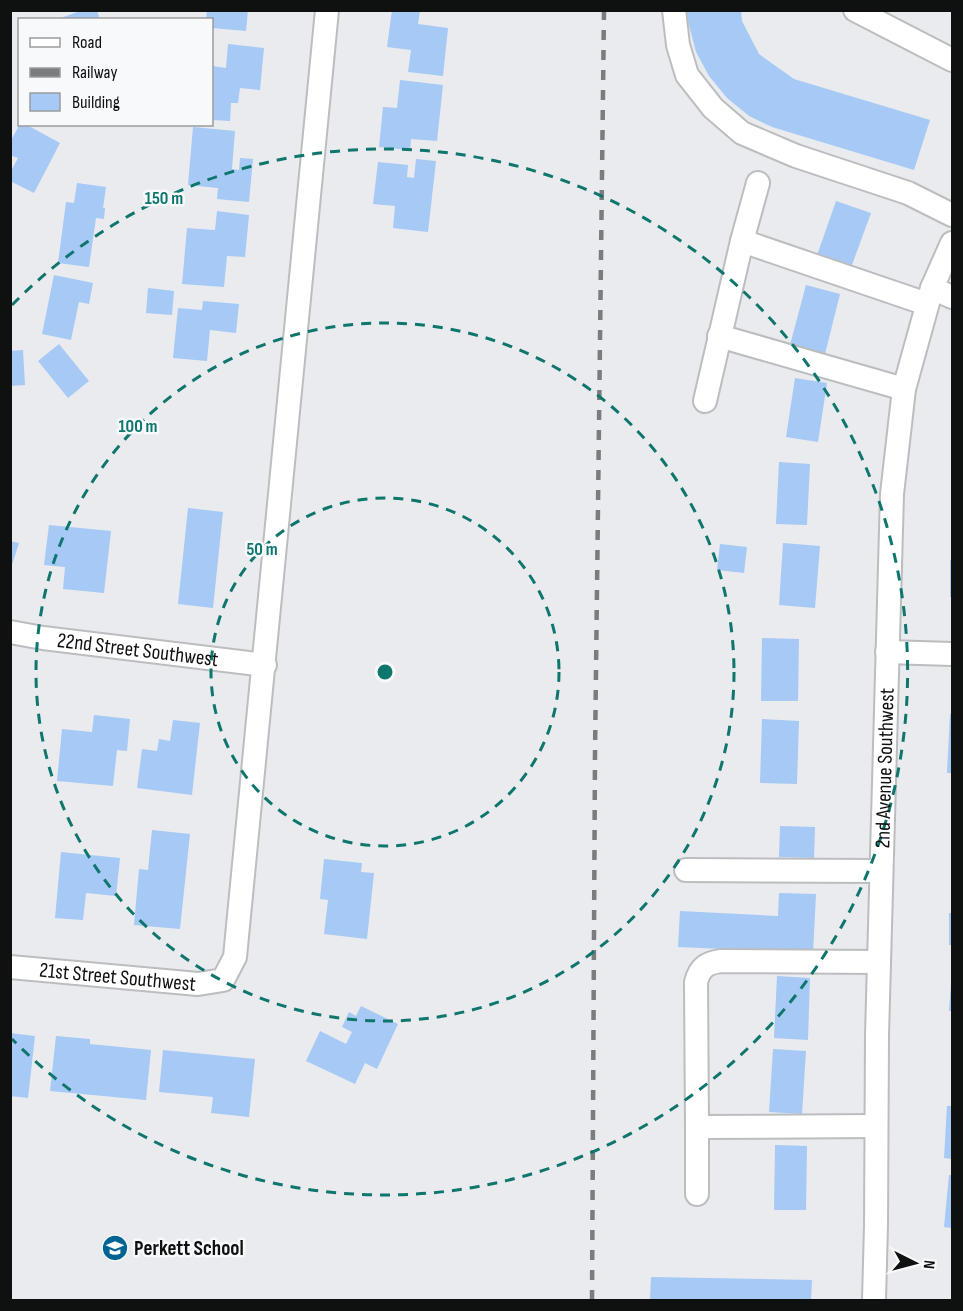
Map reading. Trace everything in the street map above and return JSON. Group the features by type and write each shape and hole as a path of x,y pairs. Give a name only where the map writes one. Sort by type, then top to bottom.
{"street":[{"path":"265,665 327,10"},
{"path":"674,10 678,45 687,75 713,108 742,133 796,156 908,193 946,212"},
{"path":"855,10 952,60"},
{"path":"705,401 742,241 758,183"},
{"path":"742,241 929,296 952,297"},
{"name":"2nd Avenue Southwest","path":"874,1300 881,871 892,494 904,389 929,296 952,243"},
{"path":"719,336 904,389"},
{"name":"22nd Street Southwest","path":"10,632 265,665"},
{"path":"887,652 952,654"},
{"name":"21st Street Southwest","path":"10,967 198,984 223,980 236,957 265,665"},
{"path":"686,870 881,871"},
{"path":"697,1194 696,982 699,970 708,963 722,961 879,962"},
{"path":"697,1127 876,1126"}],"building":[{"path":"83,10 97,10 99,18 61,18"},
{"path":"207,10 248,10 246,31 213,28 213,18 206,18"},
{"path":"392,10 420,11 418,24 448,28 443,76 408,72 411,50 387,47"},
{"path":"685,10 741,10 742,21 759,54 794,79 930,120 914,170 772,127 749,116 727,98 709,76 696,52"},
{"path":"228,44 264,48 260,90 240,88 238,103 231,103 230,121 213,120 213,66 226,68"},
{"path":"400,80 443,85 437,141 411,139 410,150 379,147 383,107 397,108"},
{"path":"19,126 29,126 60,143 34,193 10,181 10,173 18,158 10,155 10,142"},
{"path":"193,127 235,131 232,169 239,170 240,158 253,159 249,202 217,199 218,188 188,185"},
{"path":"416,159 436,161 428,232 393,228 395,206 373,204 378,162 408,165 407,177 414,178"},
{"path":"77,183 106,187 104,219 96,218 89,267 58,263 66,202 74,203"},
{"path":"836,201 871,213 849,273 815,261"},
{"path":"217,211 249,215 245,257 227,256 224,287 182,284 187,228 215,230"},
{"path":"54,275 93,283 89,304 79,302 71,340 42,334"},
{"path":"806,285 840,294 825,354 790,345"},
{"path":"148,288 174,291 172,315 146,313"},
{"path":"203,301 239,304 236,333 210,330 207,361 173,358 178,308 202,310"},
{"path":"59,344 89,381 68,398 38,361"},
{"path":"23,350 25,385 10,386 10,351"},
{"path":"795,378 827,383 818,442 786,437"},
{"path":"779,462 810,464 807,525 776,524"},
{"path":"188,508 223,512 213,608 178,604"},
{"path":"49,525 111,531 104,593 63,589 65,567 44,565"},
{"path":"10,541 19,543 11,568 10,568"},
{"path":"783,543 820,546 815,608 779,605"},
{"path":"720,544 747,547 744,573 717,570"},
{"path":"950,560 952,560 952,597 950,597"},
{"path":"762,638 799,639 798,701 761,701"},
{"path":"950,714 952,714 952,773 947,773"},
{"path":"94,715 130,719 127,751 117,750 113,786 57,781 62,729 92,732"},
{"path":"762,719 799,721 797,784 760,783"},
{"path":"173,720 200,723 192,795 137,788 142,749 157,751 159,739 170,741"},
{"path":"780,826 815,827 814,858 779,857"},
{"path":"152,830 190,834 180,929 134,925 139,869 148,870"},
{"path":"61,852 120,858 116,896 86,893 83,920 55,918"},
{"path":"324,859 362,863 361,872 374,873 367,939 324,934 328,900 320,899"},
{"path":"779,893 816,894 813,953 678,947 680,911 778,916"},
{"path":"949,913 952,913 952,945 949,945"},
{"path":"777,976 810,978 808,1040 774,1038"},
{"path":"951,983 952,1011 949,1011"},
{"path":"361,1006 398,1024 377,1069 365,1063 355,1084 306,1061 320,1031 346,1044 352,1032 342,1027 349,1012 356,1016"},
{"path":"10,1033 35,1036 28,1098 10,1096"},
{"path":"56,1036 90,1039 90,1044 151,1050 146,1100 50,1091"},
{"path":"773,1049 806,1051 802,1114 769,1112"},
{"path":"163,1050 255,1059 249,1117 211,1113 213,1097 159,1092"},
{"path":"947,1106 952,1106 952,1159 944,1158"},
{"path":"775,1145 807,1146 806,1210 774,1210"},
{"path":"949,1175 952,1175 952,1228 944,1227"},
{"path":"651,1277 812,1280 811,1300 650,1300"}],"railway":[{"path":"592,1300 595,754 604,10"}],"place":[{"name":"Perkett School","path":"115,1248"}]}
